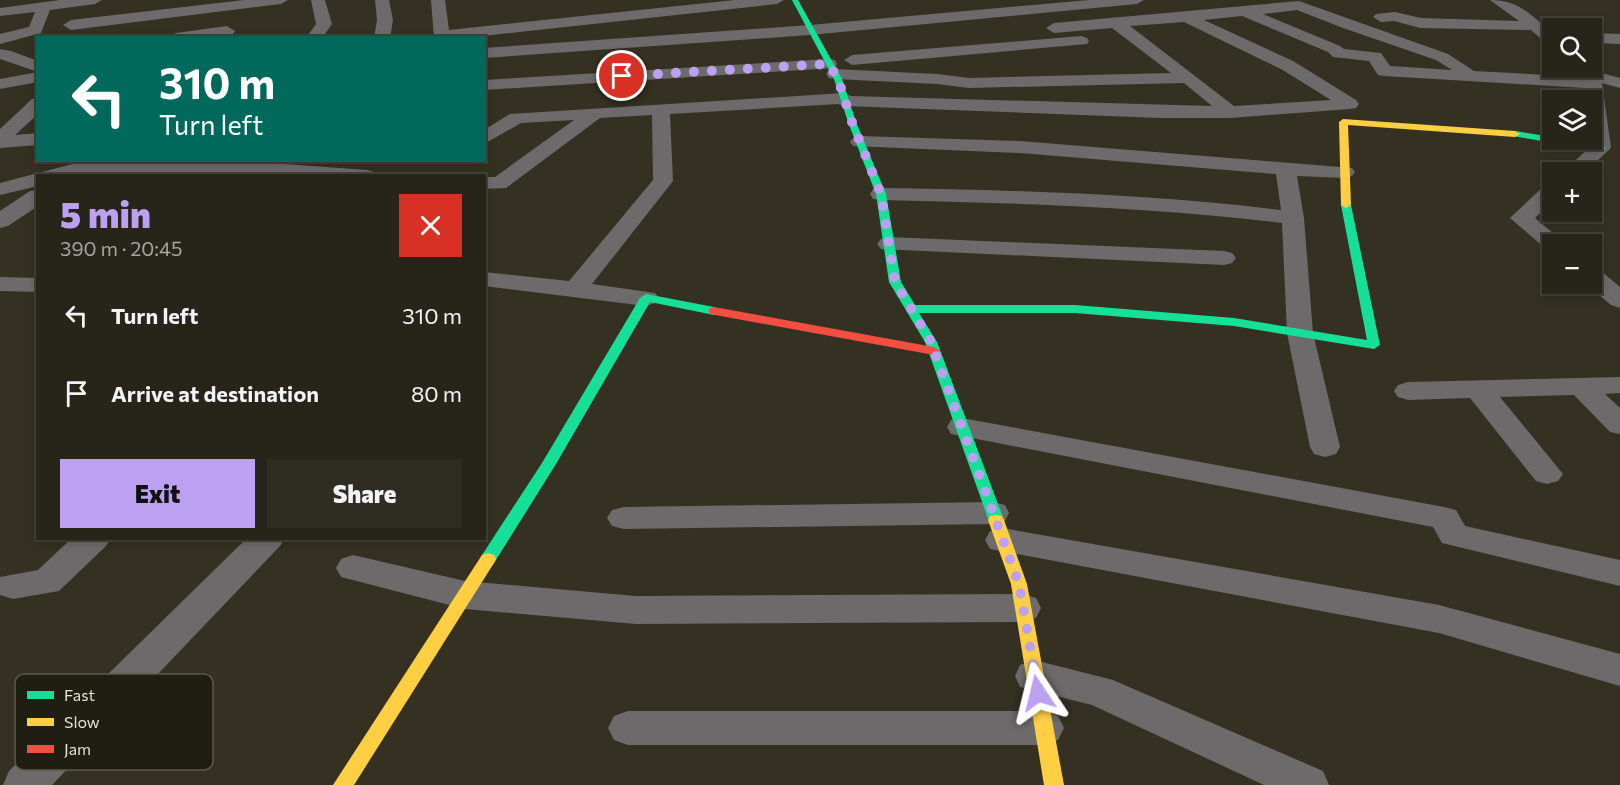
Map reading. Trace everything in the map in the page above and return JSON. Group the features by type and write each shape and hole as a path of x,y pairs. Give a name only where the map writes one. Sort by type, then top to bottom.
{"street":[{"path":"0,12 95,0"},
{"path":"71,25 159,7 281,0"},
{"path":"315,36 324,24 318,0"},
{"path":"382,0 386,20 382,36"},
{"path":"444,10 442,36 777,0"},
{"path":"795,0 831,67 845,99 881,194 895,282 934,351 1019,584 1054,785"},
{"path":"486,53 810,30 1137,0"},
{"path":"1054,28 1329,2 1325,0"},
{"path":"1497,0 1542,31"},
{"path":"1299,5 1348,25 1442,57 1476,76"},
{"path":"0,39 36,30 44,6"},
{"path":"150,30 159,7"},
{"path":"1244,11 1334,49 1339,54 1375,56 1383,71 1476,76 1542,75"},
{"path":"1381,17 1395,16 1420,23 1535,26"},
{"path":"486,137 517,118 845,99 1161,112 1230,112 1350,104 1287,65 1186,17"},
{"path":"1116,23 1230,112"},
{"path":"191,36 227,31 223,36"},
{"path":"486,85 831,67 1134,37"},
{"path":"1602,38 1620,39"},
{"path":"0,54 36,66"},
{"path":"831,67 969,83 1188,78"},
{"path":"0,84 36,77"},
{"path":"1601,78 1620,83"},
{"path":"0,141 36,105"},
{"path":"576,289 663,181 661,110"},
{"path":"486,183 499,184 594,114"},
{"path":"911,309 1075,309 1234,322 1374,345 1346,215 1343,122 1496,131 1542,138"},
{"path":"0,141 36,139"},
{"path":"860,142 911,141 1345,172"},
{"path":"1585,162 1599,150"},
{"path":"1286,169 1293,218 1300,333 1325,447"},
{"path":"61,174 77,171 323,174"},
{"path":"0,189 36,180"},
{"path":"881,194 1018,197 1237,211 1293,218"},
{"path":"0,221 36,197"},
{"path":"1542,200 1521,218 1542,235"},
{"path":"889,244 1224,258"},
{"path":"486,297 494,280 576,289 646,298 934,351"},
{"path":"0,284 36,285"},
{"path":"1602,285 1620,300"},
{"path":"343,785 549,465 646,298"},
{"path":"1408,391 1620,385"},
{"path":"1581,386 1620,425"},
{"path":"1477,388 1547,474"},
{"path":"962,427 1444,518 1454,535 1620,573"},
{"path":"624,518 998,526 1439,619 1620,670"},
{"path":"4,587 47,582 92,540"},
{"path":"134,674 266,540"},
{"path":"353,568 465,595 636,610 1023,608"},
{"path":"1034,676 1099,691 1308,785"},
{"path":"628,728 1044,728"},
{"path":"24,785 39,770"}],"traffic: fast":[{"path":"795,0 838,79 852,122 881,194 895,282 931,342 996,520"},
{"path":"1515,134 1542,138"},
{"path":"911,309 1075,309 1234,322 1374,345 1346,205"},
{"path":"488,559 549,464 646,298 714,311"}],"traffic: slow":[{"path":"1346,205 1343,122 1515,134"},
{"path":"996,520 1019,584 1054,785"},
{"path":"343,785 488,559"}],"traffic: jam":[{"path":"714,311 934,351"}],"route":[{"path":"622,76 829,64 838,79 852,122 881,194 895,282 931,342 1019,584 1038,693"}]}
